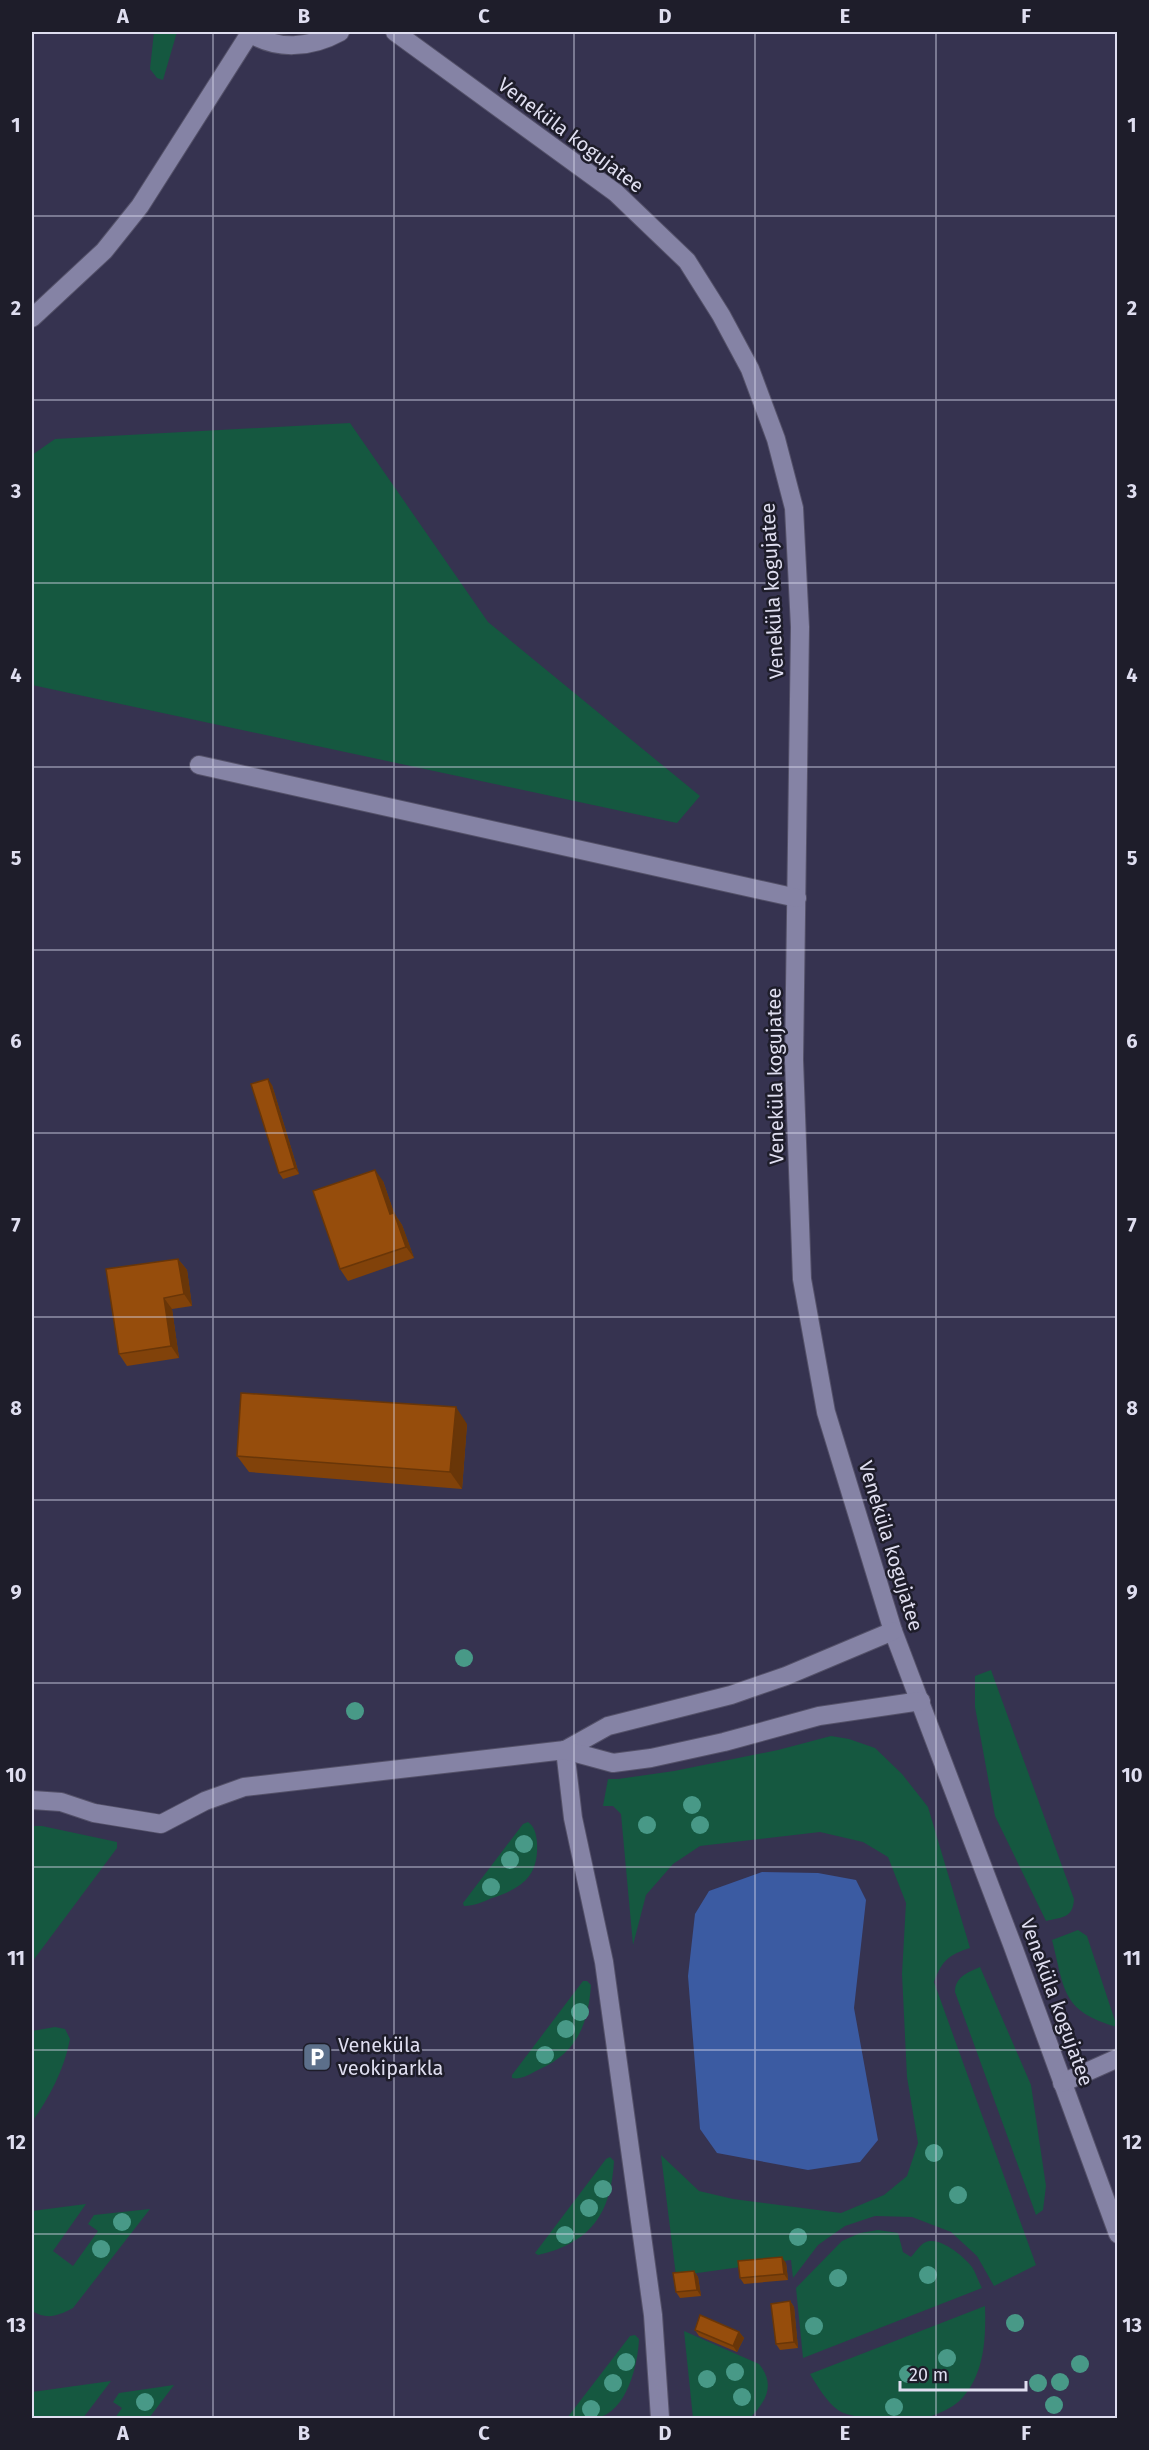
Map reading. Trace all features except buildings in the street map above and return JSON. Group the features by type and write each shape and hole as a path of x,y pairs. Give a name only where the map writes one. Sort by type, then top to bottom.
{"street":[{"path":"32,318 104,251 140,206 249,32 274,43 299,45 324,40 340,32"},
{"name":"Veneküla kogujatee","path":"395,32 616,193 687,261 722,315 750,369 776,439 794,508 801,627 794,1060 802,1279 826,1412 893,1631 1118,2234"},
{"path":"199,765 796,898"},
{"path":"565,1750 608,1726 731,1695 786,1676 893,1631"},
{"path":"32,1800 61,1802 94,1813 161,1824 205,1801 244,1787 565,1750 613,1763 651,1758 724,1742 819,1716 921,1701"},
{"path":"565,1750 573,1818 604,1962 653,2315 660,2418"},
{"path":"1062,2083 1118,2058"}],"green space":[{"path":"154,32 177,32 163,80 157,78 150,69"},
{"path":"350,423 488,622 700,796 677,823 32,685 32,455 55,439"},
{"path":"991,1670 1074,1899 1072,1910 1066,1916 1046,1921 995,1816 975,1707 975,1676"},
{"path":"831,1736 849,1739 875,1748 902,1774 928,1807 970,1948 956,1953 947,1960 934,1982 1036,2265 994,2286 977,2256 951,2232 912,2217 875,2216 845,2226 818,2245 793,2278 791,2260 676,2276 661,2155 699,2191 733,2199 841,2213 884,2195 907,2176 918,2143 907,2077 902,1974 906,1903 888,1857 863,1842 820,1832 700,1846 673,1864 646,1895 633,1945 621,1814 613,1806 603,1806 608,1779 674,1771 778,1750"},
{"path":"528,1822 536,1833 537,1842 537,1854 532,1872 512,1890 464,1906 463,1903 523,1824"},
{"path":"32,1826 42,1826 117,1842 117,1848 32,1962"},
{"path":"1078,1930 1087,1936 1117,2027 1085,2014 1068,1996 1052,1940"},
{"path":"980,1967 1031,2085 1046,2186 1043,2210 1036,2215 955,1992 960,1979"},
{"path":"583,1981 591,1985 587,2013 578,2036 571,2046 551,2063 525,2076 512,2078 512,2075"},
{"path":"55,2027 65,2029 70,2039 55,2082 32,2122 32,2031"},
{"path":"610,2157 614,2161 612,2179 603,2210 595,2223 572,2243 538,2255 535,2253 606,2159"},
{"path":"86,2204 53,2251 73,2266 98,2231 88,2224 94,2215 150,2209 73,2308 52,2316 37,2314 32,2311 32,2211"},
{"path":"878,2230 898,2233 903,2252 911,2257 922,2244 929,2241 943,2244 963,2257 972,2267 982,2288 803,2358 796,2288 842,2241 860,2233"},
{"path":"985,2306 983,2353 976,2376 960,2401 939,2413 904,2420 866,2418 845,2413 838,2410 822,2394 810,2374"},
{"path":"684,2331 759,2364 767,2379 767,2392 761,2405 750,2418 693,2418"},
{"path":"635,2335 639,2339 633,2374 629,2386 616,2407 596,2418 567,2418 630,2336"},
{"path":"111,2381 83,2418 32,2418 32,2392"},
{"path":"174,2385 149,2418 115,2418 122,2408 113,2402 119,2393"}],"water":[{"path":"762,1872 818,1873 856,1880 866,1900 854,2008 878,2140 860,2162 808,2170 717,2153 700,2129 688,1976 695,1914 709,1891"}],"place":[{"name":"Veneküla veokiparkla","path":"317,2057"}]}
